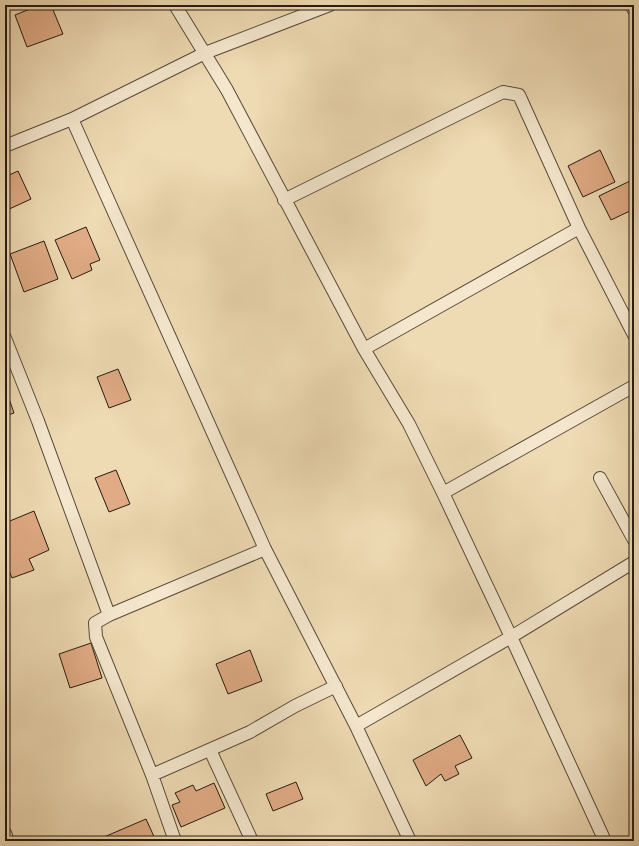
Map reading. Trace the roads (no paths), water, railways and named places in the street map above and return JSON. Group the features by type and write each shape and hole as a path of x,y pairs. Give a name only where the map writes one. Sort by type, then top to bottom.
{"street":[{"path":"175,5 227,90 364,349 409,424 511,637 605,841"},
{"path":"5,146 72,119 204,53 330,5"},
{"path":"284,200 503,92 519,96 579,228 634,335"},
{"path":"72,119 265,549 356,726 410,841"},
{"path":"364,349 579,228"},
{"path":"5,338 38,421 109,615"},
{"path":"443,493 634,386"},
{"path":"600,478 634,540"},
{"path":"176,841 152,775 96,637 95,623 109,615 265,549"},
{"path":"356,726 511,637 634,562"},
{"path":"152,775 250,732 295,706 336,686"},
{"path":"210,750 252,841"},
{"path":"5,833 8,841"}]}
